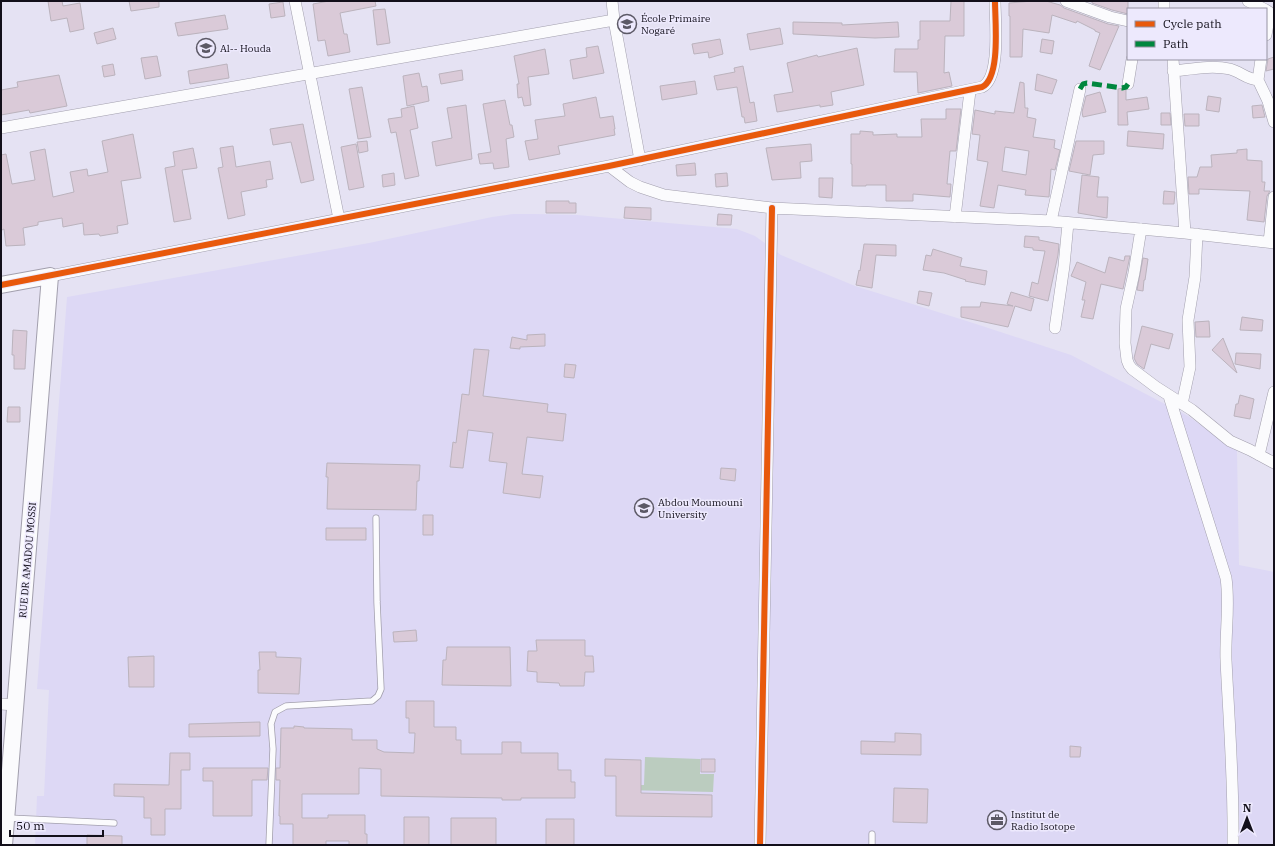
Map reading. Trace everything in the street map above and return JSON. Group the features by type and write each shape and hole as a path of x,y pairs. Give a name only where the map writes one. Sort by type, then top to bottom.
{"street":[{"path":"295,1 339,219"},
{"path":"612,1 614,20 640,160"},
{"path":"1,285 640,160 985,86 990,80 995,63 995,1"},
{"path":"1066,1 1110,17 1127,21"},
{"path":"1248,1 1263,8"},
{"path":"1267,10 1270,14 1267,30"},
{"path":"1,128 614,20"},
{"path":"1128,84 1132,60"},
{"path":"1173,60 1185,233"},
{"path":"1261,60 1258,80 1268,102 1274,122"},
{"path":"1174,71 1222,68 1237,71 1250,79 1258,80"},
{"path":"1051,221 1080,89"},
{"path":"955,217 970,90"},
{"path":"609,166 635,184 664,195 772,208 1051,221 1271,242 1274,197"},
{"path":"760,845 772,208"},
{"path":"1055,328 1064,266 1068,223"},
{"path":"1141,229 1134,274 1126,309 1125,343 1127,360 1132,369 1169,396 1192,410 1230,441 1274,463"},
{"path":"1182,404 1190,367 1188,320 1195,277 1197,234"},
{"name":"RUE DR AMADOU MOSSI","path":"4,845 6,818 8,705 50,276"},
{"path":"1260,455 1274,392"},
{"path":"1169,396 1226,578 1228,604 1226,658 1234,801 1233,845"}],"lane":[{"path":"269,845 273,749 271,724 275,712 286,706 372,701 378,696 381,689 377,602 376,518"},
{"path":"6,818 114,823"},
{"path":"872,834 872,845"}],"shaded area":[{"name":"Abdou Moumouni University","path":"513,214 577,215 737,229 755,236 781,255 855,286 1071,355 1188,416 1237,451 1239,565 1274,572 1274,845 35,845 37,796 44,796 49,690 37,689 67,297 369,243 492,217"}],"green space":[{"path":"645,757 700,759 700,774 714,774 713,792 623,790 627,785 644,785"}],"building":[{"path":"48,1 62,1 63,6 80,3 84,29 70,32 67,18 51,21"},
{"path":"129,1 159,1 159,7 131,11"},
{"path":"329,1 375,1 376,6 340,13 344,34 347,34 350,52 328,56 325,40 318,41 313,4"},
{"path":"951,1 964,1 964,36 945,36 944,73 949,72 952,86 918,93 917,72 894,72 895,49 918,49 918,40 920,40 920,21 950,21"},
{"path":"1046,1 1060,5 1064,8 1108,24 1119,26 1100,70 1089,66 1100,33 1077,21 1076,23 1052,15 1049,33 1023,29 1022,57 1010,57 1009,3"},
{"path":"1092,1 1128,1 1127,14 1112,10 1092,3"},
{"path":"283,2 285,16 271,18 269,4"},
{"path":"385,9 390,43 377,45 373,10"},
{"path":"225,15 228,29 178,36 175,23"},
{"path":"793,22 842,23 842,25 898,22 899,37 875,38 793,34"},
{"path":"113,28 116,39 97,44 94,33"},
{"path":"780,28 783,44 750,50 747,34"},
{"path":"720,39 723,54 709,58 708,52 694,54 692,44"},
{"path":"1042,39 1054,41 1052,54 1040,52"},
{"path":"598,46 604,73 573,79 570,60 587,57 586,48"},
{"path":"857,48 864,85 831,92 833,105 820,107 820,105 777,112 774,95 793,92 787,63 817,55 818,57"},
{"path":"545,49 549,74 528,77 531,105 524,106 522,97 518,98 517,84 519,84 514,56"},
{"path":"157,56 161,76 145,79 141,58"},
{"path":"1274,57 1274,69 1266,71 1268,59"},
{"path":"113,64 115,75 104,77 102,66"},
{"path":"227,64 229,78 190,84 188,71"},
{"path":"743,66 750,103 754,102 757,121 745,123 744,117 742,117 737,87 717,90 714,76 735,72 734,68"},
{"path":"462,70 463,80 441,84 439,74"},
{"path":"419,73 422,87 427,86 429,101 407,106 403,76"},
{"path":"1037,74 1057,80 1052,94 1035,90"},
{"path":"59,75 67,106 30,113 29,110 1,115 1,90 18,87 17,82"},
{"path":"695,81 697,94 662,100 660,86"},
{"path":"1020,82 1024,83 1025,108 1028,108 1027,117 1036,119 1033,137 1055,140 1054,148 1060,150 1055,170 1051,169 1049,197 1025,195 1026,190 998,185 994,208 980,206 988,162 977,160 980,135 972,134 975,110 995,114 995,111 1014,113","holes":["1005,147 1029,151 1026,175 1002,171"]},
{"path":"362,87 371,137 358,139 349,89"},
{"path":"1123,88 1126,90 1126,100 1147,97 1149,109 1127,112 1128,125 1118,125 1118,89"},
{"path":"1100,92 1106,112 1083,117 1082,112 1086,96"},
{"path":"1208,96 1221,98 1219,112 1206,110"},
{"path":"596,97 600,118 613,116 615,135 558,146 560,154 529,160 525,141 538,139 535,120 565,116 563,104"},
{"path":"505,100 514,137 506,139 509,167 494,169 493,163 480,164 478,154 491,152 483,104"},
{"path":"466,105 472,159 436,166 432,142 452,138 447,108"},
{"path":"1262,105 1265,117 1253,118 1252,106"},
{"path":"414,106 418,128 410,130 419,176 405,179 396,132 391,133 388,119 402,117 401,109"},
{"path":"946,109 961,109 956,151 950,151 947,184 951,184 950,197 913,194 913,201 886,201 886,185 852,186 851,134 860,134 860,131 873,132 873,135 897,134 897,137 922,137 921,119 946,119"},
{"path":"1161,113 1170,113 1171,125 1161,125"},
{"path":"1184,114 1199,114 1199,126 1185,126"},
{"path":"303,124 314,180 301,183 291,142 273,145 270,129"},
{"path":"1128,131 1164,134 1163,149 1127,146"},
{"path":"133,134 141,178 121,181 128,224 117,226 118,233 100,236 99,234 84,235 83,223 63,227 62,218 38,222 38,225 23,228 25,245 6,246 4,229 2,230 1,227 1,155 6,154 12,184 35,180 30,152 45,149 53,197 74,192 70,172 87,169 88,176 108,172 102,141"},
{"path":"367,141 368,151 359,153 357,142"},
{"path":"1076,141 1104,141 1104,154 1093,155 1090,175 1069,171"},
{"path":"356,144 364,187 349,190 341,147"},
{"path":"811,144 812,161 800,162 801,178 772,180 766,148"},
{"path":"233,146 236,167 270,161 273,179 266,180 267,187 241,192 245,215 228,219 218,168 223,167 220,148"},
{"path":"193,148 197,168 182,170 191,219 174,222 165,168 175,166 173,152"},
{"path":"1247,149 1247,160 1262,161 1262,182 1265,182 1264,191 1270,191 1267,196 1264,222 1247,220 1250,191 1199,189 1199,194 1189,194 1188,177 1197,177 1200,167 1212,167 1211,155 1237,153 1237,150"},
{"path":"695,163 696,175 677,176 676,165"},
{"path":"394,173 395,185 383,187 382,175"},
{"path":"727,173 728,186 716,187 715,174"},
{"path":"1082,175 1099,177 1097,197 1108,197 1107,218 1078,213"},
{"path":"819,178 833,178 832,198 819,197"},
{"path":"1164,191 1175,192 1174,204 1163,204"},
{"path":"546,201 569,201 569,203 576,203 576,213 546,213"},
{"path":"625,207 651,208 651,220 624,218"},
{"path":"718,214 732,215 731,225 717,225"},
{"path":"1025,236 1039,237 1039,240 1059,244 1048,301 1029,296 1032,282 1038,284 1045,251 1033,250 1033,248 1024,247"},
{"path":"864,244 896,245 896,256 876,255 872,288 856,285 859,270 860,271"},
{"path":"933,249 962,258 960,266 987,271 985,285 965,281 966,280 944,273 923,270 926,255 931,256"},
{"path":"1125,256 1130,256 1123,289 1101,284 1093,319 1081,317 1085,300 1082,300 1086,282 1071,276 1077,262 1105,273 1109,257 1124,261"},
{"path":"1143,258 1148,259 1143,291 1137,290"},
{"path":"919,291 932,293 929,306 917,303"},
{"path":"1011,292 1034,299 1031,311 1015,306 1008,327 961,317 961,307 980,307 981,302 1013,306 1007,304"},
{"path":"1242,317 1263,320 1262,331 1240,330"},
{"path":"1209,321 1210,337 1196,337 1195,322"},
{"path":"1142,326 1173,334 1169,349 1151,344 1144,369 1137,364 1134,358"},
{"path":"13,330 27,331 25,369 14,369 14,355 12,355"},
{"path":"545,334 545,346 520,347 520,349 510,348 512,337 527,340 527,335"},
{"path":"1223,338 1237,373 1212,350"},
{"path":"474,349 489,350 483,396 548,404 547,412 566,414 563,441 527,437 522,474 543,476 540,498 503,493 507,463 489,461 493,433 468,430 463,468 450,467 453,442 456,443 462,394 469,395"},
{"path":"1236,353 1261,354 1260,369 1235,364"},
{"path":"565,364 576,365 574,378 564,377"},
{"path":"1240,395 1254,399 1250,419 1234,416 1236,404 1238,404"},
{"path":"8,407 20,407 20,422 7,422"},
{"path":"327,463 420,465 419,481 417,481 416,510 327,509"},
{"path":"721,468 736,469 735,481 720,479"},
{"path":"423,515 433,515 433,535 423,535"},
{"path":"326,528 366,528 366,540 326,540"},
{"path":"416,630 417,641 394,642 393,632"},
{"path":"536,640 585,640 585,656 593,656 594,672 585,672 584,686 560,686 559,683 537,682 537,672 527,671 528,651 537,651"},
{"path":"447,647 510,647 511,686 442,685 443,660 446,660"},
{"path":"259,652 276,652 276,657 301,658 299,694 258,693 258,670 260,670"},
{"path":"154,656 154,687 129,687 128,657"},
{"path":"406,701 434,701 434,727 456,727 456,740 461,740 461,754 502,754 502,742 521,742 521,753 558,753 558,770 571,770 571,782 575,782 575,798 521,798 521,800 502,800 502,798 381,796 381,769 359,768 359,794 302,794 302,818 328,818 328,815 365,815 365,834 367,834 367,845 349,845 349,841 326,841 326,845 293,845 293,824 280,824 279,816 280,780 276,780 276,768 280,768 281,728 294,728 294,726 304,728 352,729 352,740 377,740 377,749 384,752 414,753 415,733 409,733 409,718 406,718"},
{"path":"260,722 260,736 189,737 189,724"},
{"path":"895,733 921,734 921,755 861,754 861,741 895,742"},
{"path":"1070,746 1081,747 1080,757 1070,757"},
{"path":"170,753 190,753 190,770 181,770 181,809 165,809 165,835 151,835 151,818 144,818 144,797 114,796 114,784 169,785"},
{"path":"605,759 641,760 641,793 712,795 712,817 616,816 616,776 605,776"},
{"path":"701,759 715,759 715,772 701,772"},
{"path":"203,768 268,768 267,780 252,780 252,816 213,816 213,781 203,781"},
{"path":"894,788 928,789 927,823 893,822"},
{"path":"404,817 429,817 429,845 404,845"},
{"path":"451,818 496,818 496,845 451,845"},
{"path":"546,819 574,819 574,845 546,845"},
{"path":"87,835 122,836 122,845 87,845"}],"marked path":[{"path":"1080,89 1083,84 1087,83 1122,88 1126,87 1128,84"}],"cycle path":[{"path":"1,285 609,166 982,87 988,82 992,73 996,48 995,1"},
{"path":"760,845 772,208"}],"place":[{"name":"École Primaire Nogaré","path":"627,24"},
{"name":"Al-- Houda","path":"206,48"},
{"name":"Abdou Moumouni University","path":"644,508"},
{"name":"Institut de Radio Isotope","path":"997,820"}]}
